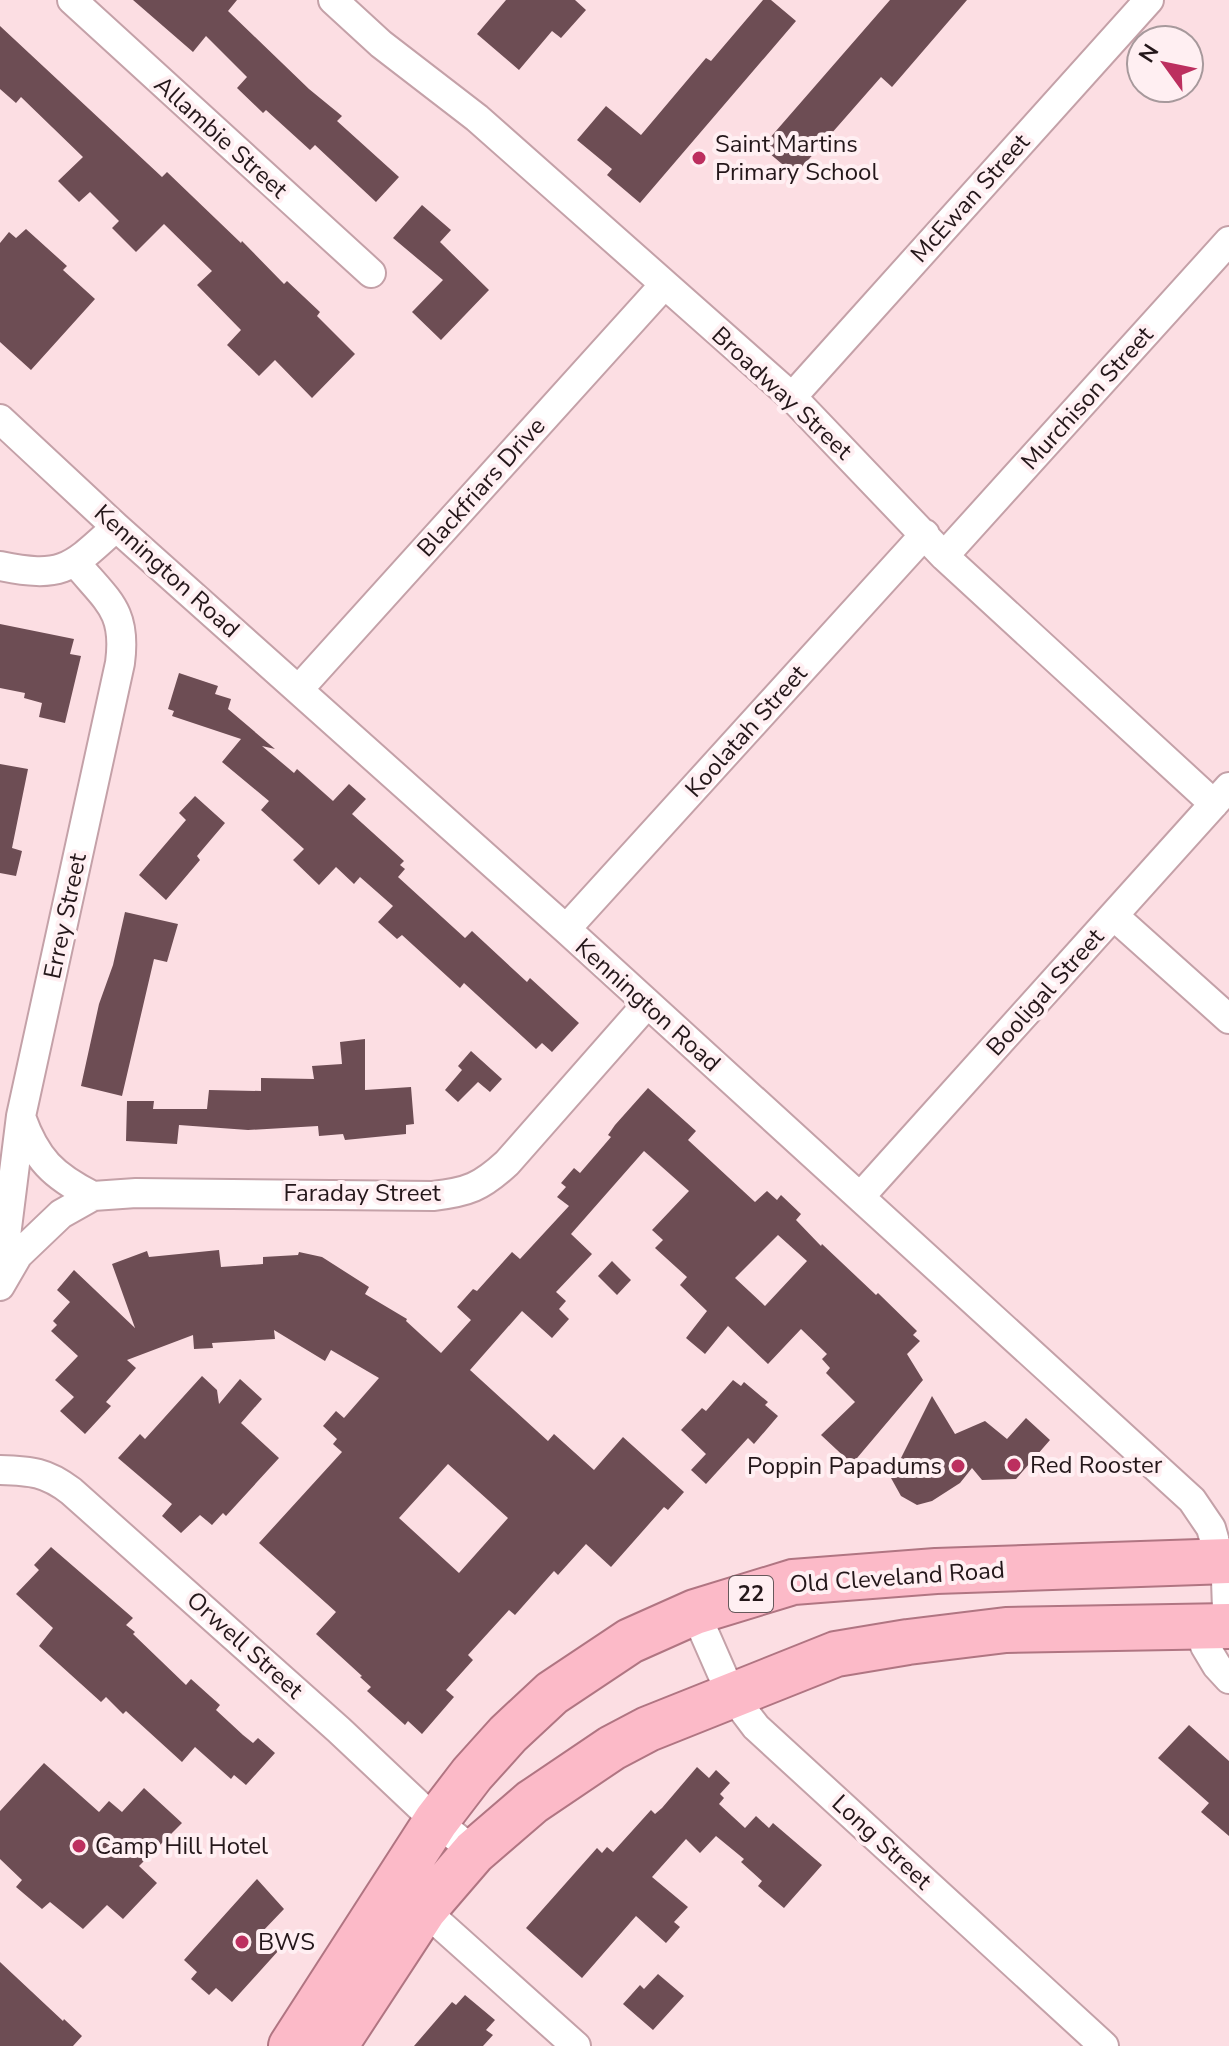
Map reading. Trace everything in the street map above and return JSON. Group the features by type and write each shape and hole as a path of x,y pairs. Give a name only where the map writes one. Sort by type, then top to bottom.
{"highway":[{"name":"Old Cleveland Road","path":"335,2046 410,1897 436,1821 490,1752 552,1693 630,1641 695,1612 793,1582 936,1571 1225,1562"},
{"name":"Old Cleveland Road","path":"291,2046 410,1897 474,1852 532,1802 612,1748 648,1729 836,1654 1006,1630 1223,1626"}],"street":[{"name":"Allambie Street","path":"72,0 371,273"},
{"name":"Broadway Street","path":"333,0 381,44 477,118 792,397 944,556 1222,795"},
{"name":"McEwan Street","path":"792,397 1149,0"},
{"name":"Murchison Street","path":"944,556 1229,241"},
{"name":"Blackfriars Drive","path":"299,689 664,285"},
{"name":"Kennington Road","path":"0,419 116,527 566,929 1192,1500 1207,1519 1225,1562 1227,1609 1223,1626 1205,1646 1229,1679"},
{"path":"0,566 52,573 76,563 116,527"},
{"name":"Koolatah Street","path":"566,929 925,534"},
{"name":"Errey Street","path":"0,1285 21,1116 123,639 120,619 76,563"},
{"name":"Booligal Street","path":"860,1197 1222,795"},
{"path":"1114,916 1229,1019"},
{"name":"Faraday Street","path":"0,1285 18,1255 37,1234 61,1214 93,1196 136,1193 433,1196 471,1190 486,1182 507,1163 647,1004"},
{"path":"21,1116 38,1155 53,1172 93,1196"},
{"name":"Orwell Street","path":"0,1470 52,1476 71,1491 474,1852"},
{"name":"Long Street","path":"695,1612 731,1694 756,1727 1104,2046"},
{"path":"410,1897 576,2046"}],"building":[{"path":"133,0 237,0 228,11 309,89 342,116 337,121 399,177 376,202 315,145 310,150 237,88 247,77 206,36 193,52"},
{"path":"506,0 575,0 586,10 561,38 552,31 519,70 477,34"},
{"path":"763,0 771,0 796,21 640,203 607,175 612,169 577,140 606,106 641,135 706,58 711,61"},
{"path":"890,0 967,0 892,87 881,77 795,175 762,147"},
{"path":"0,26 162,177 167,172 284,284 287,281 320,312 317,316 355,354 312,398 275,360 259,376 227,345 241,330 197,285 212,271 164,224 136,252 112,228 119,221 90,192 79,202 58,181 83,157 21,97 16,103 0,89"},
{"path":"422,205 451,230 440,242 489,290 441,340 412,312 443,280 393,238"},
{"path":"26,229 67,266 63,270 95,299 31,370 0,342 0,243 9,232 16,238"},
{"path":"0,624 74,639 70,654 81,656 65,723 39,717 42,703 24,698 25,693 0,688"},
{"path":"179,673 218,686 215,694 231,699 228,709 275,749 262,746 294,773 297,769 333,801 349,784 366,799 352,814 404,861 400,865 405,869 398,877 465,938 472,931 527,982 530,978 579,1023 552,1052 542,1043 536,1049 464,983 460,988 402,935 397,939 378,922 393,906 360,877 354,884 336,867 319,885 293,860 304,849 261,810 269,801 222,762 241,739 172,716 174,711 168,709"},
{"path":"0,764 28,769 12,848 22,851 16,876 0,873"},
{"path":"195,796 225,823 197,856 200,860 166,900 139,875 186,820 179,813"},
{"path":"125,912 178,924 167,962 154,959 122,1096 81,1086 99,1004 113,965"},
{"path":"365,1039 365,1090 411,1087 414,1124 406,1125 406,1134 345,1140 343,1134 319,1136 318,1126 248,1130 179,1125 177,1144 126,1141 127,1101 154,1101 153,1109 207,1109 209,1090 261,1091 261,1078 314,1079 312,1066 342,1064 340,1042"},
{"path":"471,1051 502,1079 490,1092 478,1082 458,1102 445,1090 462,1070 458,1066"},
{"path":"648,1088 696,1131 688,1140 755,1202 767,1191 777,1200 781,1195 801,1214 796,1220 821,1246 876,1295 878,1293 917,1331 913,1335 920,1341 907,1354 923,1380 852,1464 821,1435 855,1402 826,1373 830,1368 822,1359 827,1354 801,1329 768,1364 728,1326 705,1354 686,1338 707,1311 680,1285 687,1277 655,1248 663,1240 652,1230 689,1191 644,1151 571,1234 592,1254 556,1292 566,1301 559,1309 569,1319 552,1338 522,1311 470,1370 548,1441 554,1434 594,1470 623,1437 684,1492 668,1510 664,1507 611,1567 586,1544 558,1575 554,1571 515,1615 509,1610 468,1655 473,1660 446,1690 454,1697 422,1734 408,1721 405,1725 367,1691 371,1687 362,1676 316,1634 336,1612 259,1543 342,1452 333,1444 337,1439 323,1426 336,1411 344,1418 379,1378 331,1350 325,1361 274,1330 275,1339 212,1343 213,1348 194,1349 193,1335 127,1360 136,1368 106,1402 111,1406 85,1434 60,1411 74,1397 55,1380 78,1356 51,1331 57,1325 53,1321 70,1302 57,1290 74,1270 135,1328 112,1264 147,1251 149,1257 219,1250 221,1267 263,1264 263,1257 298,1255 299,1252 322,1257 369,1287 365,1294 407,1319 441,1353 471,1320 457,1307 473,1289 477,1291 512,1252 520,1259 569,1206 557,1197 566,1187 561,1183 574,1168 580,1173 611,1137 608,1135","holes":["778,1235 807,1261 765,1306 735,1278","448,1464 508,1518 459,1573 399,1518"]},
{"path":"612,1261 631,1280 617,1295 598,1276"},
{"path":"202,1376 217,1390 219,1404 240,1379 262,1399 241,1423 279,1458 226,1516 223,1513 212,1525 200,1515 181,1533 162,1516 172,1504 118,1458 140,1434 145,1439"},
{"path":"733,1380 741,1386 744,1382 768,1402 765,1405 778,1416 754,1444 748,1438 706,1484 691,1470 706,1454 681,1430 702,1408 706,1411"},
{"path":"932,1396 955,1434 985,1421 1007,1439 1026,1418 1050,1440 1016,1479 982,1480 972,1468 960,1483 932,1501 917,1505 901,1496 891,1478"},
{"path":"51,1547 133,1618 126,1625 135,1632 133,1634 186,1685 191,1679 220,1705 216,1710 243,1735 253,1743 258,1738 275,1753 246,1785 234,1775 231,1779 195,1747 182,1762 126,1711 123,1714 106,1697 101,1702 39,1646 53,1628 16,1594 39,1570 34,1565"},
{"path":"1189,1725 1229,1761 1229,1836 1201,1812 1209,1803 1158,1758"},
{"path":"44,1763 99,1812 109,1801 122,1812 144,1788 182,1823 139,1866 157,1883 123,1919 107,1905 83,1929 50,1902 42,1909 16,1887 22,1880 0,1859 0,1811"},
{"path":"697,1767 709,1778 716,1770 730,1783 720,1794 724,1798 719,1804 745,1828 756,1816 769,1828 773,1823 822,1865 784,1908 758,1886 762,1881 741,1862 744,1859 716,1836 700,1853 686,1839 652,1877 688,1907 674,1922 680,1927 666,1943 636,1916 582,1978 526,1928 597,1848 602,1853 607,1847 613,1852 651,1810 655,1814 662,1808"},
{"path":"257,1879 284,1909 261,1933 279,1950 232,2002 216,1988 209,1995 191,1979 197,1972 184,1960"},
{"path":"0,1962 82,2036 73,2046 0,2046"},
{"path":"658,1974 684,1996 653,2030 623,2004 640,1985 644,1989"},
{"path":"465,1995 495,2020 486,2030 493,2035 483,2046 414,2046 452,2002 456,2005"}],"place":[{"name":"Saint Martins Primary School","path":"699,158"},
{"name":"Red Rooster","path":"1014,1465"},
{"name":"Poppin Papadums","path":"958,1466"},
{"name":"Camp Hill Hotel","path":"79,1846"},
{"name":"BWS","path":"242,1942"}]}
